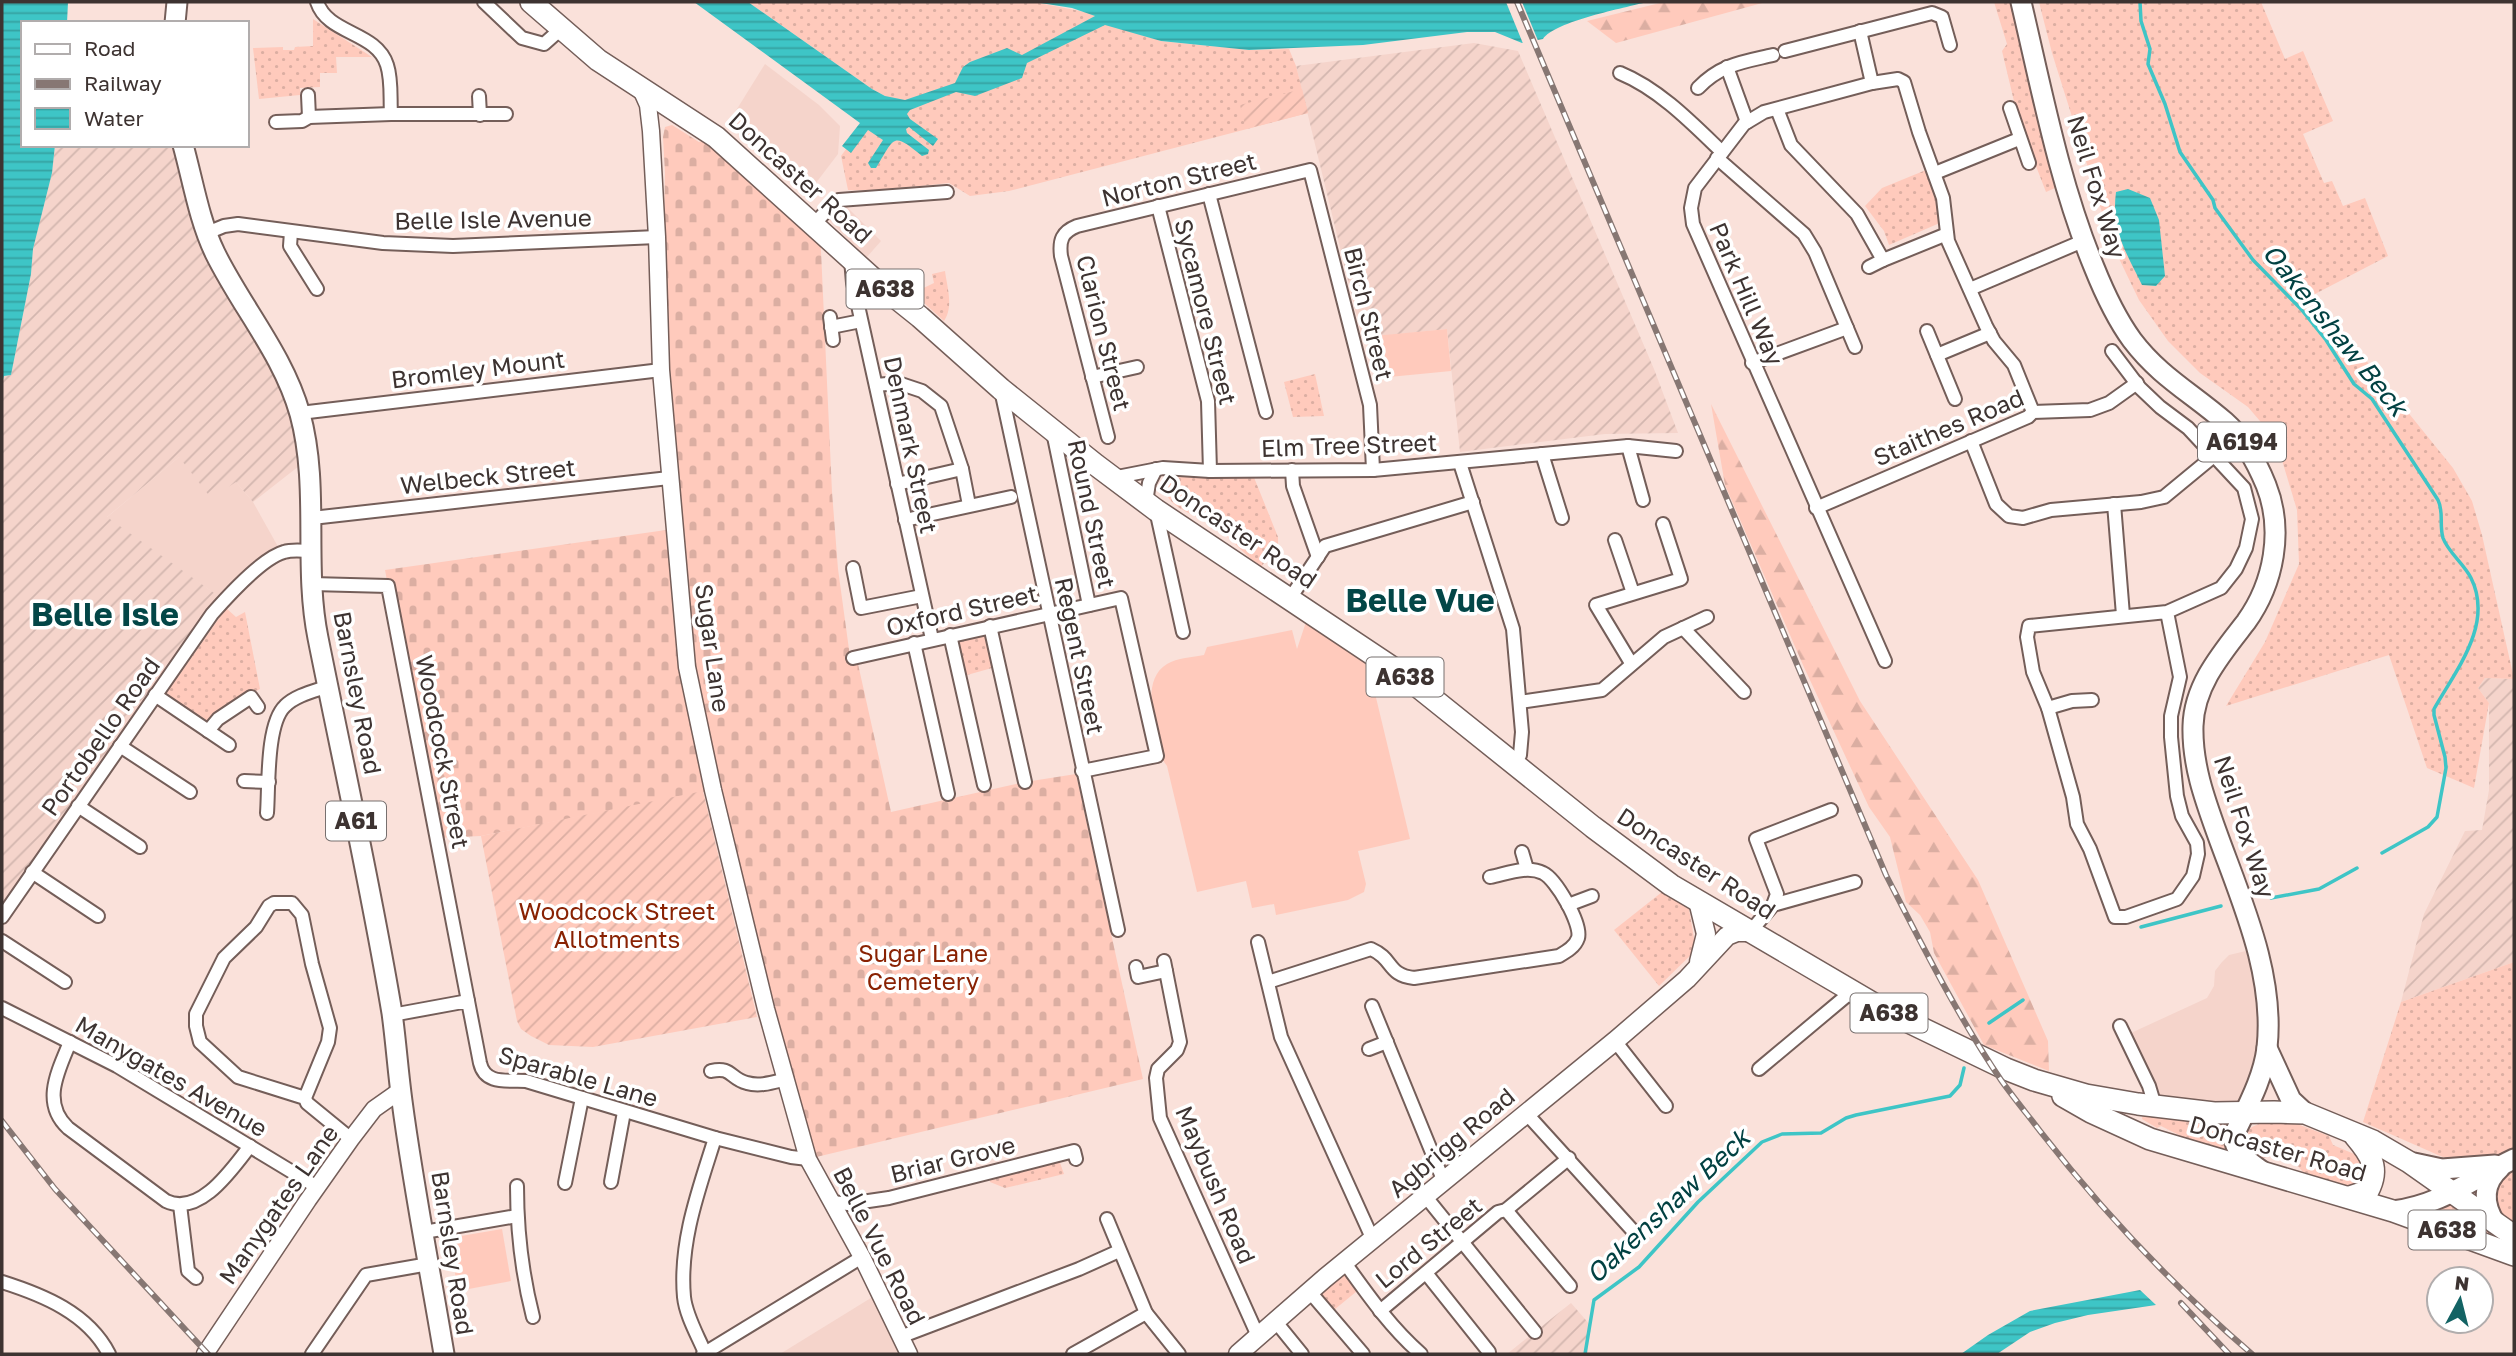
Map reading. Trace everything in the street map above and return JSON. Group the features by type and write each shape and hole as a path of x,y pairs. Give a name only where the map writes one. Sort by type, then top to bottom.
{"highway":[{"name":"Doncaster Road","path":"531,2 598,60 716,137 1001,389 1112,478 1402,674 1593,827 1671,885 1851,992 2034,1080 2133,1132 2350,1197 2514,1255"},
{"name":"Doncaster Road","path":"2034,1080 2086,1095 2146,1105 2214,1113 2305,1114 2373,1142 2409,1162 2514,1236"},
{"path":"2146,1105 2136,1120 2142,1126 2187,1150"},
{"path":"2350,1197 2368,1191 2375,1172 2373,1161 2354,1134"}],"main road":[{"name":"Neil Fox Way","path":"2021,2 2063,178 2083,241 2100,282 2130,338 2155,367 2227,423 2238,436 2260,472 2274,514 2274,547 2263,591 2247,620 2220,653 2206,680 2193,722 2193,748 2206,801 2258,954 2264,981 2267,1048 2257,1088 2234,1135 2234,1143 2246,1160 2266,1174"},
{"name":"Barnsley Road","path":"184,147 207,233 229,279 273,349 300,413 308,457 312,584 317,635 392,1015 401,1090 444,1354"},
{"path":"1697,969 1706,934 1698,901"},
{"name":"Agbrigg Road","path":"1697,969 1727,936 1737,932 1750,932"},
{"name":"Agbrigg Road","path":"1239,1354 1310,1292 1615,1041 1697,969 1750,932"},
{"path":"1728,947 1753,944 1780,951"},
{"name":"Neil Fox Way","path":"2267,1048 2291,1100 2305,1114"},
{"path":"2409,1162 2442,1170 2510,1161"},
{"path":"2393,1211 2416,1208 2453,1192 2510,1161"},
{"path":"2495,1223 2485,1203 2487,1187 2494,1174 2510,1161"}],"street":[{"path":"317,2 320,11 328,20 372,44 382,56 389,77 391,114"},
{"path":"484,2 522,37 544,44 562,28"},
{"path":"1698,88 1711,74 1727,67 1933,13 1942,17 1950,45"},
{"path":"1860,32 1872,83"},
{"path":"1727,67 1747,122"},
{"path":"1620,73 1643,84 1666,102 1804,234 1815,251 1855,347"},
{"name":"Park Hill Way","path":"1885,661 1693,224 1691,208 1695,188 1747,122 1764,112 1872,83 1898,79 1907,86 1919,132 1943,198 1948,241 1990,334 2014,365 2033,412"},
{"name":"Sugar Lane","path":"639,86 648,105 657,237 661,370 687,667 719,819 766,1009 808,1159"},
{"path":"308,95 309,117"},
{"path":"479,96 480,116"},
{"path":"2010,108 2029,163"},
{"path":"1777,109 1791,145 1857,214 1883,260"},
{"path":"650,131 660,116 680,112"},
{"path":"276,122 302,121 309,117 391,114 506,114"},
{"path":"1935,173 2019,139"},
{"name":"Norton Street","path":"1061,238 1077,226 1310,170"},
{"name":"Birch Street","path":"1310,170 1370,405 1373,470"},
{"path":"814,224 839,200 947,192"},
{"path":"1209,194 1266,412"},
{"name":"Sycamore Street","path":"1158,206 1208,401 1210,471"},
{"name":"Belle Isle Avenue","path":"207,233 230,224 383,243 453,246 657,237"},
{"path":"291,232 290,246 317,289"},
{"path":"1869,267 1947,234"},
{"name":"Clarion Street","path":"1061,238 1061,256 1108,437"},
{"path":"1970,289 2083,241"},
{"name":"Denmark Street","path":"851,259 853,283 932,639"},
{"path":"831,328 862,321"},
{"path":"1752,363 1847,328"},
{"path":"1927,331 1955,399"},
{"path":"1937,355 1990,334"},
{"path":"2112,351 2160,407 2188,428 2215,455 2246,493 2252,519 2246,548 2236,569 2221,588 2167,612 2029,626 2026,636 2033,672 2048,708 2073,797 2077,824 2090,849 2115,917 2126,917 2176,899 2193,876 2198,854 2197,843 2182,816 2177,796 2171,716 2180,677 2167,612"},
{"path":"1093,377 1137,367"},
{"name":"Bromley Mount","path":"300,413 661,370"},
{"path":"876,385 898,383 922,391 941,406 962,469 969,505"},
{"name":"Staithes Road","path":"1816,508 2028,417 2033,412 2090,410 2109,403 2137,383"},
{"name":"Regent Street","path":"1001,389 1017,495 1049,613 1118,930"},
{"name":"Round Street","path":"1053,432 1089,605"},
{"path":"1971,441 1996,504 2009,516 2023,518 2051,510 2164,497 2238,436"},
{"path":"1628,446 1643,500"},
{"name":"Elm Tree Street","path":"1112,478 1157,469 1373,470 1628,446 1676,451"},
{"path":"1542,454 1562,518"},
{"path":"1460,463 1513,628 1522,742 1520,755 1515,763"},
{"path":"897,484 962,469"},
{"path":"1157,469 1149,482 1151,506 1183,632"},
{"path":"1292,470 1293,486 1318,557"},
{"name":"Welbeck Street","path":"312,518 670,478"},
{"path":"905,520 1017,495"},
{"path":"1295,591 1325,546 1473,502"},
{"path":"2114,504 2123,615"},
{"path":"1631,663 1597,605 1681,579 1663,524"},
{"path":"1615,540 1633,593"},
{"name":"Portobello Road","path":"2,917 212,614 237,587 281,552 312,551"},
{"path":"853,568 861,608 922,596"},
{"name":"Woodcock Street","path":"312,584 388,586 468,1001"},
{"name":"Oxford Street","path":"853,658 1121,597 1157,756 1082,771"},
{"path":"1520,702 1602,690 1664,636 1707,617"},
{"path":"990,626 1026,782"},
{"path":"1683,628 1744,692"},
{"path":"950,635 984,785"},
{"path":"915,643 948,794"},
{"path":"267,813 273,732 277,717 284,706 298,697 329,686"},
{"path":"155,695 229,745"},
{"path":"208,731 218,719 251,697 258,707"},
{"path":"2048,708 2072,701 2092,700"},
{"path":"120,746 190,792"},
{"path":"244,780 269,782"},
{"path":"78,806 140,847"},
{"path":"1750,932 1773,905 1777,894 1756,839 1831,810"},
{"path":"1522,852 1527,869"},
{"path":"1268,982 1371,949 1387,958 1393,971 1402,977 1413,978 1559,956 1569,950 1578,938 1579,931 1568,905 1550,878 1542,872 1527,869 1490,877"},
{"path":"32,872 98,916"},
{"path":"1773,905 1855,882"},
{"path":"1568,905 1592,896"},
{"path":"305,1098 328,1042 330,1028 302,915 292,903 274,903 264,911 256,927 225,958 196,1014 200,1042 237,1077 305,1098 310,1108 351,1139"},
{"path":"2,941 65,982"},
{"path":"1258,942 1281,1037 1373,1240"},
{"name":"Maybush Road","path":"1136,967 1138,977 1165,966 1180,1042 1177,1050 1158,1069 1156,1078 1160,1118 1258,1336"},
{"path":"1759,1069 1851,992"},
{"path":"392,1015 468,1001"},
{"name":"Sparable Lane","path":"468,1001 480,1063 487,1077 494,1080 526,1081 715,1138 808,1159"},
{"path":"1372,1006 1444,1182"},
{"name":"Manygates Avenue","path":"2,1008 117,1066 317,1187"},
{"path":"2120,1026 2143,1075 2146,1105"},
{"path":"1615,1041 1666,1106"},
{"path":"70,1042 59,1069 53,1095 53,1105 62,1122 166,1201 180,1205 190,1203 208,1192 232,1169 250,1146"},
{"path":"1369,1049 1387,1042"},
{"path":"711,1071 721,1069 744,1083 759,1085 787,1079"},
{"name":"Manygates Lane","path":"205,1354 351,1139 374,1110 401,1090"},
{"path":"565,1182 582,1098"},
{"path":"611,1182 624,1112"},
{"path":"1526,1113 1569,1157 1634,1232"},
{"path":"715,1138 691,1214 685,1255 684,1298 704,1354 862,1257"},
{"name":"Briar Grove","path":"833,1202 848,1204 890,1198 1074,1151 1076,1160"},
{"name":"Lord Street","path":"1380,1311 1498,1212 1506,1210 1569,1157"},
{"name":"Belle Vue Road","path":"808,1159 862,1257 909,1354"},
{"path":"517,1186 517,1216 526,1291 533,1317"},
{"path":"1426,1198 1535,1332"},
{"path":"180,1205 188,1271 196,1278"},
{"path":"1506,1210 1570,1286"},
{"path":"424,1232 517,1216"},
{"path":"1107,1219 1146,1313 1179,1354"},
{"path":"900,1337 1079,1269 1119,1251"},
{"path":"1345,1263 1380,1311 1421,1354"},
{"path":"312,1354 366,1275 429,1264"},
{"path":"1426,1273 1489,1352"},
{"path":"2,1282 52,1301 71,1312 97,1336 109,1354"},
{"path":"1310,1292 1363,1354"},
{"path":"1073,1354 1146,1313"},
{"path":"1276,1322 1302,1354"}],"shaded area":[{"path":"1474,43 1518,51 1654,369 1678,433 1605,434 1460,452 1447,329 1362,338 1296,66"},
{"path":"765,64 819,105 840,126 838,154 809,192 727,125"},
{"path":"55,147 184,147 207,233 273,349 308,459 253,502 236,482 211,498 179,457 107,517 224,600 2,917 2,383 4,376 11,375 31,274 33,249 52,173"},
{"path":"843,203 881,241 866,258 827,218"},
{"path":"179,457 236,482 253,502 281,552 224,600 106,518"},
{"path":"2485,678 2514,679 2514,962 2401,1002 2424,914 2465,831 2482,830 2489,790 2489,703 2478,688"},
{"path":"2246,951 2258,993 2260,1036 2257,1059 2242,1098 2218,1108 2158,1097 2131,1033 2207,998 2214,986 2215,971 2222,962 2229,955"},
{"path":"879,1293 909,1354 780,1354"},
{"path":"1571,1303 1591,1326 1587,1354 1507,1354"}],"green space":[{"path":"748,2 1034,2 1090,13 1095,16 1091,19 1161,41 1249,50 1289,49 1308,113 1009,191 970,196 949,183 873,191 848,190 841,156 885,96"},
{"path":"1664,2 1766,2 1616,43 1587,21"},
{"path":"1994,2 2012,2 2055,188 2046,192 2019,122 2002,51 2007,44"},
{"path":"2039,2 2261,2 2285,59 2303,51 2333,121 2303,134 2324,183 2332,181 2343,206 2365,198 2388,256 2313,295 2453,468 2472,501 2482,535 2514,679 2485,678 2478,688 2489,703 2474,788 2427,768 2389,655 2226,706 2265,642 2299,564 2297,510 2281,457 2265,427 2248,407 2200,373 2168,341 2139,300 2112,244 2052,53"},
{"path":"313,19 372,57 336,57 337,73 320,73 320,87 300,88 300,95 259,99 253,48 283,47 283,50 294,50 295,47 313,46"},
{"path":"1302,89 1308,113 1246,129 1240,105"},
{"name":"Sugar Lane Cemetery","path":"672,125 699,142 716,137 820,229 838,569 851,664 858,664 891,812 1025,782 1076,774 1143,1079 808,1159 713,790 481,836 436,838 385,570 673,529 661,370 665,173 663,137 665,127"},
{"path":"1926,170 1941,202 1942,222 1889,245 1884,231 1865,206 1882,188"},
{"path":"945,271 949,310 944,321 913,293 934,283 932,274"},
{"path":"1447,329 1451,371 1379,378 1374,336"},
{"path":"1315,374 1324,416 1293,417 1284,382"},
{"path":"1711,404 1860,701 1978,880 2048,1041 2049,1071 1984,1045 1934,953 1930,932 1920,915 1906,902 1890,837 1869,807 1803,665 1725,485"},
{"path":"1179,473 1253,475 1278,537 1278,545 1261,567 1214,526 1170,500 1166,491 1167,485"},
{"path":"226,608 236,617 245,612 260,689 223,708 207,721 166,694"},
{"path":"1307,619 1366,656 1410,839 1358,851 1366,884 1364,892 1348,900 1276,915 1274,904 1252,908 1246,881 1197,892 1167,766 1162,759 1151,695 1158,672 1167,664 1204,655 1207,647 1292,630 1297,649"},
{"path":"990,626 999,666 960,677 950,635"},
{"name":"Woodcock Street Allotments","path":"703,791 757,1017 593,1047 549,1045 521,1029 517,1021 481,836"},
{"path":"1662,892 1689,909 1696,950 1659,986 1614,930"},
{"path":"2514,962 2514,1236 2493,1203 2497,1197 2454,1162 2363,1122 2401,1002"},
{"path":"2143,1112 2226,1124 2228,1154 2219,1155 2161,1126 2157,1128 2142,1119"},
{"path":"2277,1121 2292,1122 2329,1136 2333,1145 2366,1159 2369,1164 2357,1190 2303,1172 2296,1164 2269,1157 2260,1159 2251,1155 2246,1138 2250,1129"},
{"path":"1059,1160 1064,1174 1005,1188 990,1182 989,1177"},
{"path":"2453,1197 2453,1207 2469,1219 2476,1218 2495,1237 2451,1222 2449,1216 2435,1212"},
{"path":"502,1229 511,1281 458,1291 449,1238"},
{"path":"1345,1263 1362,1287 1329,1314 1310,1292"}],"water":[{"path":"2,2 68,2 67,21 21,21 21,147 55,147 52,173 33,249 31,274 11,375 4,376 2,383"},
{"path":"694,2 748,2 872,89 885,96 905,100 955,83 963,67 970,62 1007,48 1022,55 1095,16 1072,8 1034,2 1647,2 1575,21 1550,32 1543,39 1522,43 1495,32 1467,32 1363,45 1249,50 1161,41 1105,25 1027,63 1022,78 975,96 956,92 910,110 907,114 910,119 938,139 933,146 909,127 906,129 907,133 929,150 928,154 922,156 905,143 895,141 876,168 871,168 868,163 883,140 868,130 851,153 842,146 860,123"},
{"path":"2128,189 2150,198 2159,220 2165,276 2156,286 2142,285 2125,251 2118,229 2116,192"},
{"path":"2140,1290 2156,1305 2055,1323 2030,1332 1997,1354 1961,1354 2030,1311"}],"pier":[{"path":"1506,2 1522,2 1539,43 1524,46"}],"waterway":[{"name":"Oakenshaw Beck","path":"2140,2 2141,21 2150,49 2148,64 2165,104 2180,152 2213,200 2215,208 2253,260 2301,309 2326,340 2354,384 2372,399 2438,500 2443,538 2471,578 2477,595 2478,612 2469,646 2434,709 2446,768 2437,817 2428,827 2382,853"},
{"name":"Oakenshaw Beck","path":"2271,898 2319,889 2357,868"},
{"name":"Oakenshaw Beck","path":"2141,927 2221,906"},
{"name":"Oakenshaw Beck","path":"1989,1023 2023,1000"},
{"name":"Oakenshaw Beck","path":"1585,1354 1594,1300 1639,1267 1698,1202 1762,1142 1782,1134 1821,1133 1856,1115 1950,1096 1960,1085 1964,1068"}],"railway":[{"path":"1517,2 1886,875 1940,979 2001,1080 2064,1161 2167,1275 2252,1354"},
{"path":"2,1121 55,1189 208,1354"},
{"path":"2181,1303 2229,1354"}],"district":[{"name":"Belle Vue","path":"1420,601"},
{"name":"Belle Isle","path":"105,615"}]}
